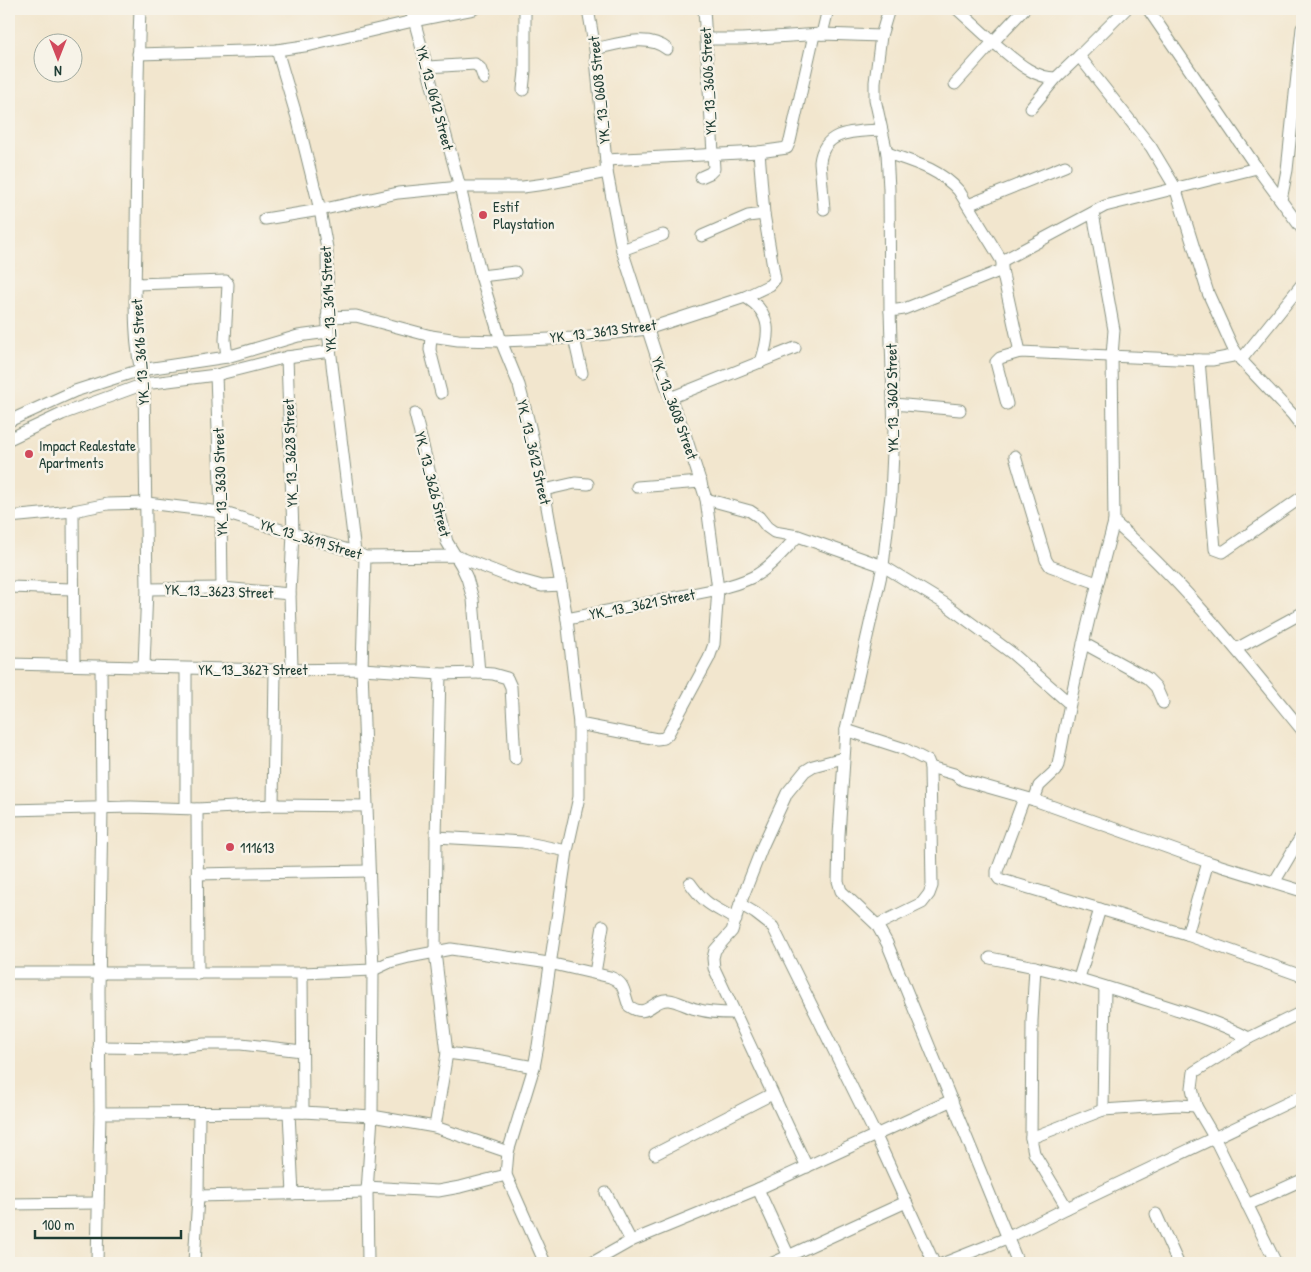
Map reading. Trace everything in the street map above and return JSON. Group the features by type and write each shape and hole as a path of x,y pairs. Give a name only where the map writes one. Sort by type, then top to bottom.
{"street":[{"name":"YK_13_3616 Street","path":"140,9 136,284 137,343 140,370 144,384 147,503 147,589 144,666"},
{"name":"YK_13_0612 Street","path":"411,9 460,187"},
{"path":"138,54 277,50 311,46 413,21 474,9"},
{"path":"523,90 525,71 525,9"},
{"name":"YK_13_0608 Street","path":"588,9 595,48 607,166"},
{"name":"YK_13_3606 Street","path":"701,177 710,174 714,169 704,9"},
{"path":"265,220 398,193 460,187 538,185 607,166 712,153 759,152 787,148 826,35 828,9"},
{"name":"YK_13_3602 Street","path":"889,9 881,36 875,82 875,99 887,153 889,189 890,311 894,404 891,495 883,566 846,730 838,835 838,882 844,894 877,925 888,944 1018,1263"},
{"path":"957,9 1028,70 1046,78 1056,78"},
{"path":"956,84 1024,9"},
{"path":"1031,108 1056,78 1126,9"},
{"path":"1148,9 1257,168 1281,200 1298,215 1302,230"},
{"path":"1281,200 1287,170 1302,28"},
{"path":"707,39 826,35 881,36"},
{"path":"595,48 637,41 650,41 660,42 667,49"},
{"name":"YK_13_3614 Street","path":"277,50 298,121 320,210 327,248 326,317 360,555 362,669 373,970 372,1116 367,1189 368,1263"},
{"path":"1079,56 1150,146 1175,187 1208,293 1224,330 1239,357 1302,427"},
{"path":"428,68 475,64 480,68 484,79"},
{"path":"824,209 820,162 825,145 830,140 843,134 881,130"},
{"name":"YK_13_3613 Street","path":"326,317 356,316 431,336 458,340 501,341 574,338 647,329 745,297 770,285 775,279 764,214 759,152"},
{"path":"887,153 934,170 950,180 968,205 1002,265 1020,352"},
{"name":"YK_13_3608 Street","path":"579,724 657,739 664,738 668,734 709,658 714,644 718,589 706,499 683,428 670,398 622,250 607,166"},
{"path":"968,205 1065,166"},
{"path":"890,311 904,309 1002,265 1105,206 1257,168"},
{"name":"YK_13_3612 Street","path":"460,187 481,276 501,341 518,385 544,490 567,619 579,724 579,797 567,851 534,1067 508,1152 506,1175"},
{"path":"1093,213 1114,330 1112,356 1114,522 1083,643 1058,766 1029,799 996,871 996,876 999,880 1187,935 1302,976"},
{"path":"702,236 748,216 764,214"},
{"path":"622,250 663,235"},
{"path":"481,276 515,272"},
{"path":"136,284 226,281 228,284 225,340 227,357"},
{"path":"1007,404 996,362 1000,358 1020,352 1199,360 1239,357 1302,284"},
{"path":"745,297 758,308 764,316 767,326 768,340 761,362"},
{"path":"9,421 75,391 140,370 227,357 298,336 328,332"},
{"path":"431,336 430,350 441,393"},
{"path":"574,338 582,373"},
{"path":"670,398 795,348"},
{"path":"9,439 62,414 144,384 216,375 287,358 330,351"},
{"name":"YK_13_3628 Street","path":"287,358 293,533 290,594 292,669"},
{"path":"1199,360 1215,549 1223,552 1302,496"},
{"name":"YK_13_3630 Street","path":"216,375 222,588"},
{"path":"894,404 960,410"},
{"name":"YK_13_3626 Street","path":"415,414 447,542 467,578 473,599 479,673"},
{"path":"1015,456 1046,560 1050,566 1097,583"},
{"path":"637,487 701,482"},
{"path":"544,490 575,483 588,484"},
{"path":"706,499 750,511 774,532 798,536 883,566 944,603 1015,656 1070,703"},
{"name":"YK_13_3619 Street","path":"9,517 73,511 108,504 147,503 221,512 360,555 456,556 513,578 542,586 561,585"},
{"path":"73,511 72,589 74,665"},
{"path":"1114,522 1160,565 1236,649 1302,730"},
{"name":"YK_13_3621 Street","path":"567,619 718,589 758,575 798,536"},
{"path":"9,587 72,589"},
{"name":"YK_13_3623 Street","path":"147,589 222,588 290,594"},
{"path":"1236,649 1302,613"},
{"path":"1083,643 1147,678 1156,686 1163,703"},
{"name":"YK_13_3627 Street","path":"9,664 276,670 362,669"},
{"path":"97,1263 100,1113 101,666"},
{"path":"186,668 191,808 197,874 198,974"},
{"path":"362,669 440,674 479,673 507,678 511,687 515,759"},
{"path":"273,805 276,670"},
{"path":"435,1127 447,1053 435,952 440,674"},
{"path":"846,730 905,749 928,761 930,767 932,886 922,903 877,925"},
{"path":"807,1167 714,968 713,958 715,950 732,931 740,904 763,845 787,793 804,771 813,766 843,758"},
{"path":"930,767 954,774 968,782 1029,799 1208,862 1302,891"},
{"path":"9,810 273,805 367,806"},
{"path":"1275,882 1302,835"},
{"path":"436,837 523,842 567,851"},
{"path":"1187,935 1208,862"},
{"path":"197,874 369,871"},
{"path":"690,883 700,898 707,904 736,920"},
{"path":"740,904 773,927 876,1136 934,1263"},
{"path":"1079,978 1100,909"},
{"path":"595,973 603,926"},
{"path":"9,973 198,974 373,970 390,962 435,952 459,950 550,963 618,980 622,984 630,1006 639,1011 648,1010 663,1001 669,1000 716,1014 735,1013"},
{"path":"990,958 1079,978 1179,1010 1249,1038"},
{"path":"1035,967 1032,1021 1031,1138 1034,1153 1067,1208"},
{"path":"302,973 302,1112"},
{"path":"1103,1110 1105,987"},
{"path":"1276,1263 1214,1137 1196,1106 1192,1088 1194,1072 1249,1038 1302,1012"},
{"path":"99,1047 171,1048 204,1044 241,1044 302,1051"},
{"path":"447,1053 534,1067"},
{"path":"655,1154 772,1094"},
{"path":"944,1263 1007,1238 1302,1096"},
{"path":"592,1263 631,1241 758,1189 952,1100"},
{"path":"1031,1138 1103,1110 1178,1105 1196,1106"},
{"path":"100,1113 302,1112 372,1116 435,1127 508,1152"},
{"path":"290,1113 293,1194"},
{"path":"194,1263 198,1196 199,1114"},
{"path":"198,1196 293,1194 367,1189 438,1190 460,1187 506,1175 545,1263"},
{"path":"1247,1205 1302,1180"},
{"path":"758,1189 791,1260"},
{"path":"606,1193 631,1241"},
{"path":"773,1263 791,1260 906,1202"},
{"path":"9,1204 98,1203"},
{"path":"1156,1214 1178,1263"}],"place":[{"name":"Estif Playstation","path":"483,215"},
{"name":"Impact Realestate Apartments","path":"29,454"},
{"name":"111613","path":"230,847"}]}
